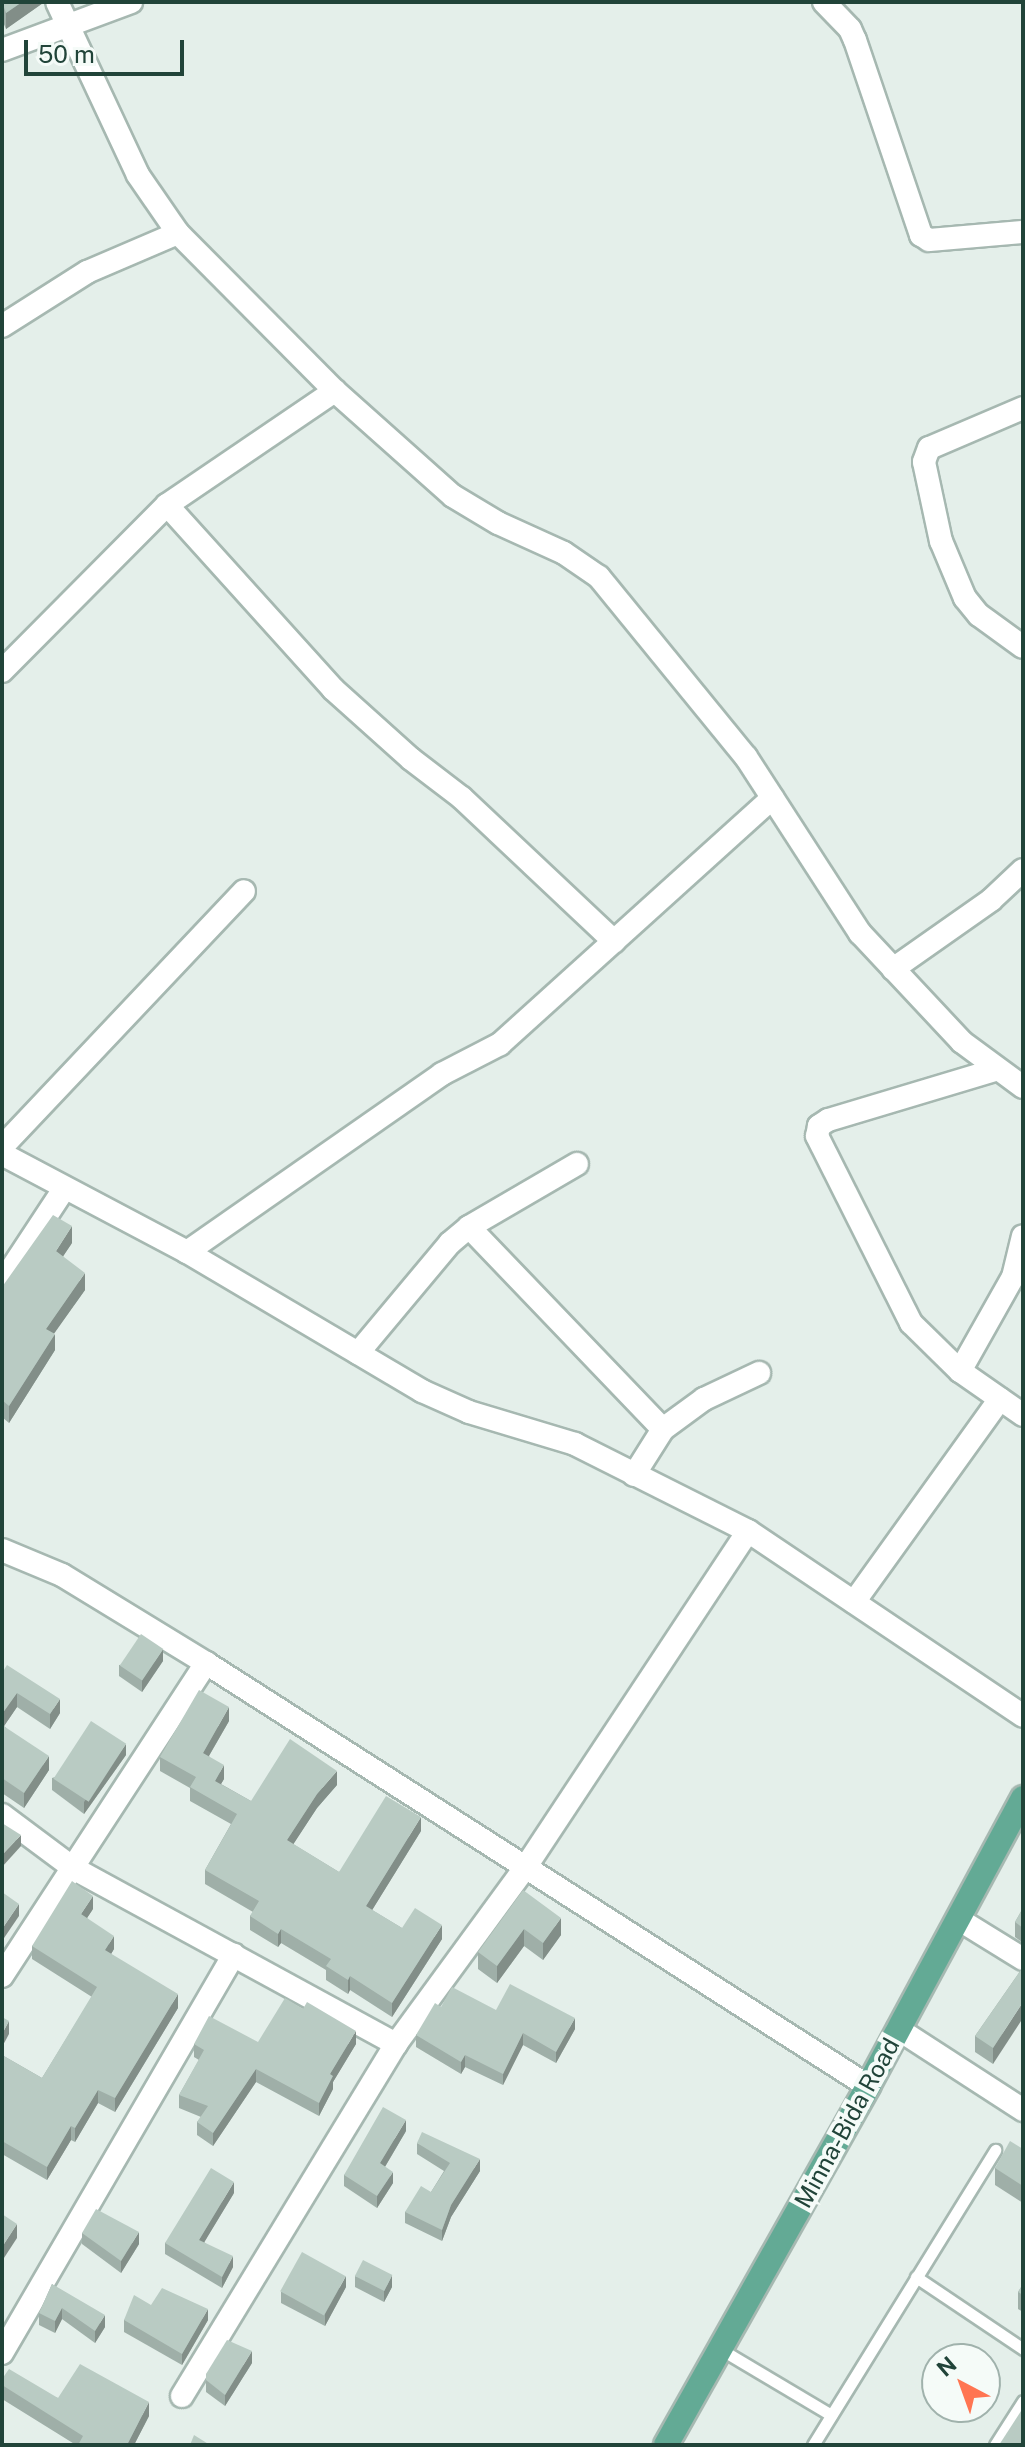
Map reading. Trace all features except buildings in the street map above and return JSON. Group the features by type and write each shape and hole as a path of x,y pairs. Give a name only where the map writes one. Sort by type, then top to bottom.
{"main road":[{"name":"Minna-Bida Road","path":"666,2445 868,2086 1023,1798"}],"street":[{"path":"57,2 138,175 178,233 335,391 453,496 498,523 564,553 599,577 746,757 860,933 962,1042 995,1070 1023,1087"},
{"path":"2,50 131,2"},
{"path":"824,2 850,29 855,40 921,235 929,240 1023,232"},
{"path":"2,326 87,272 178,233"},
{"path":"2,671 167,505 335,391"},
{"path":"1023,408 929,448 924,462 941,541 965,598 979,615 1023,647"},
{"path":"167,505 333,689 411,759 462,798 614,941"},
{"path":"187,1252 442,1074 500,1044 772,798"},
{"path":"893,969 991,900 1023,870"},
{"path":"2,1147 244,891"},
{"path":"995,1070 828,1120 819,1126 817,1136 911,1323 960,1371 1023,1415"},
{"path":"2,1154 187,1252 358,1353 457,1407 575,1444 748,1531 1023,1716"},
{"path":"358,1353 450,1243 469,1227 577,1164"},
{"path":"2,1283 64,1189"},
{"path":"469,1227 663,1429"},
{"path":"960,1371 1013,1277 1023,1236"},
{"path":"634,1475 663,1429 704,1399 759,1373"},
{"path":"854,1602 1000,1399"},
{"path":"182,2396 396,2044 527,1865 748,1531"},
{"path":"2,1550 62,1575 206,1663 527,1865 868,2086"},
{"path":"2,1976 206,1663"},
{"path":"2,1815 73,1868 396,2044"},
{"path":"958,1919 1023,1959"},
{"path":"2,2353 234,1955"},
{"path":"898,2029 1023,2110"}],"lane":[{"path":"813,2445 995,2150"},
{"path":"916,2277 1023,2349"},
{"path":"722,2350 831,2415"},
{"path":"995,2445 1023,2401"}]}
